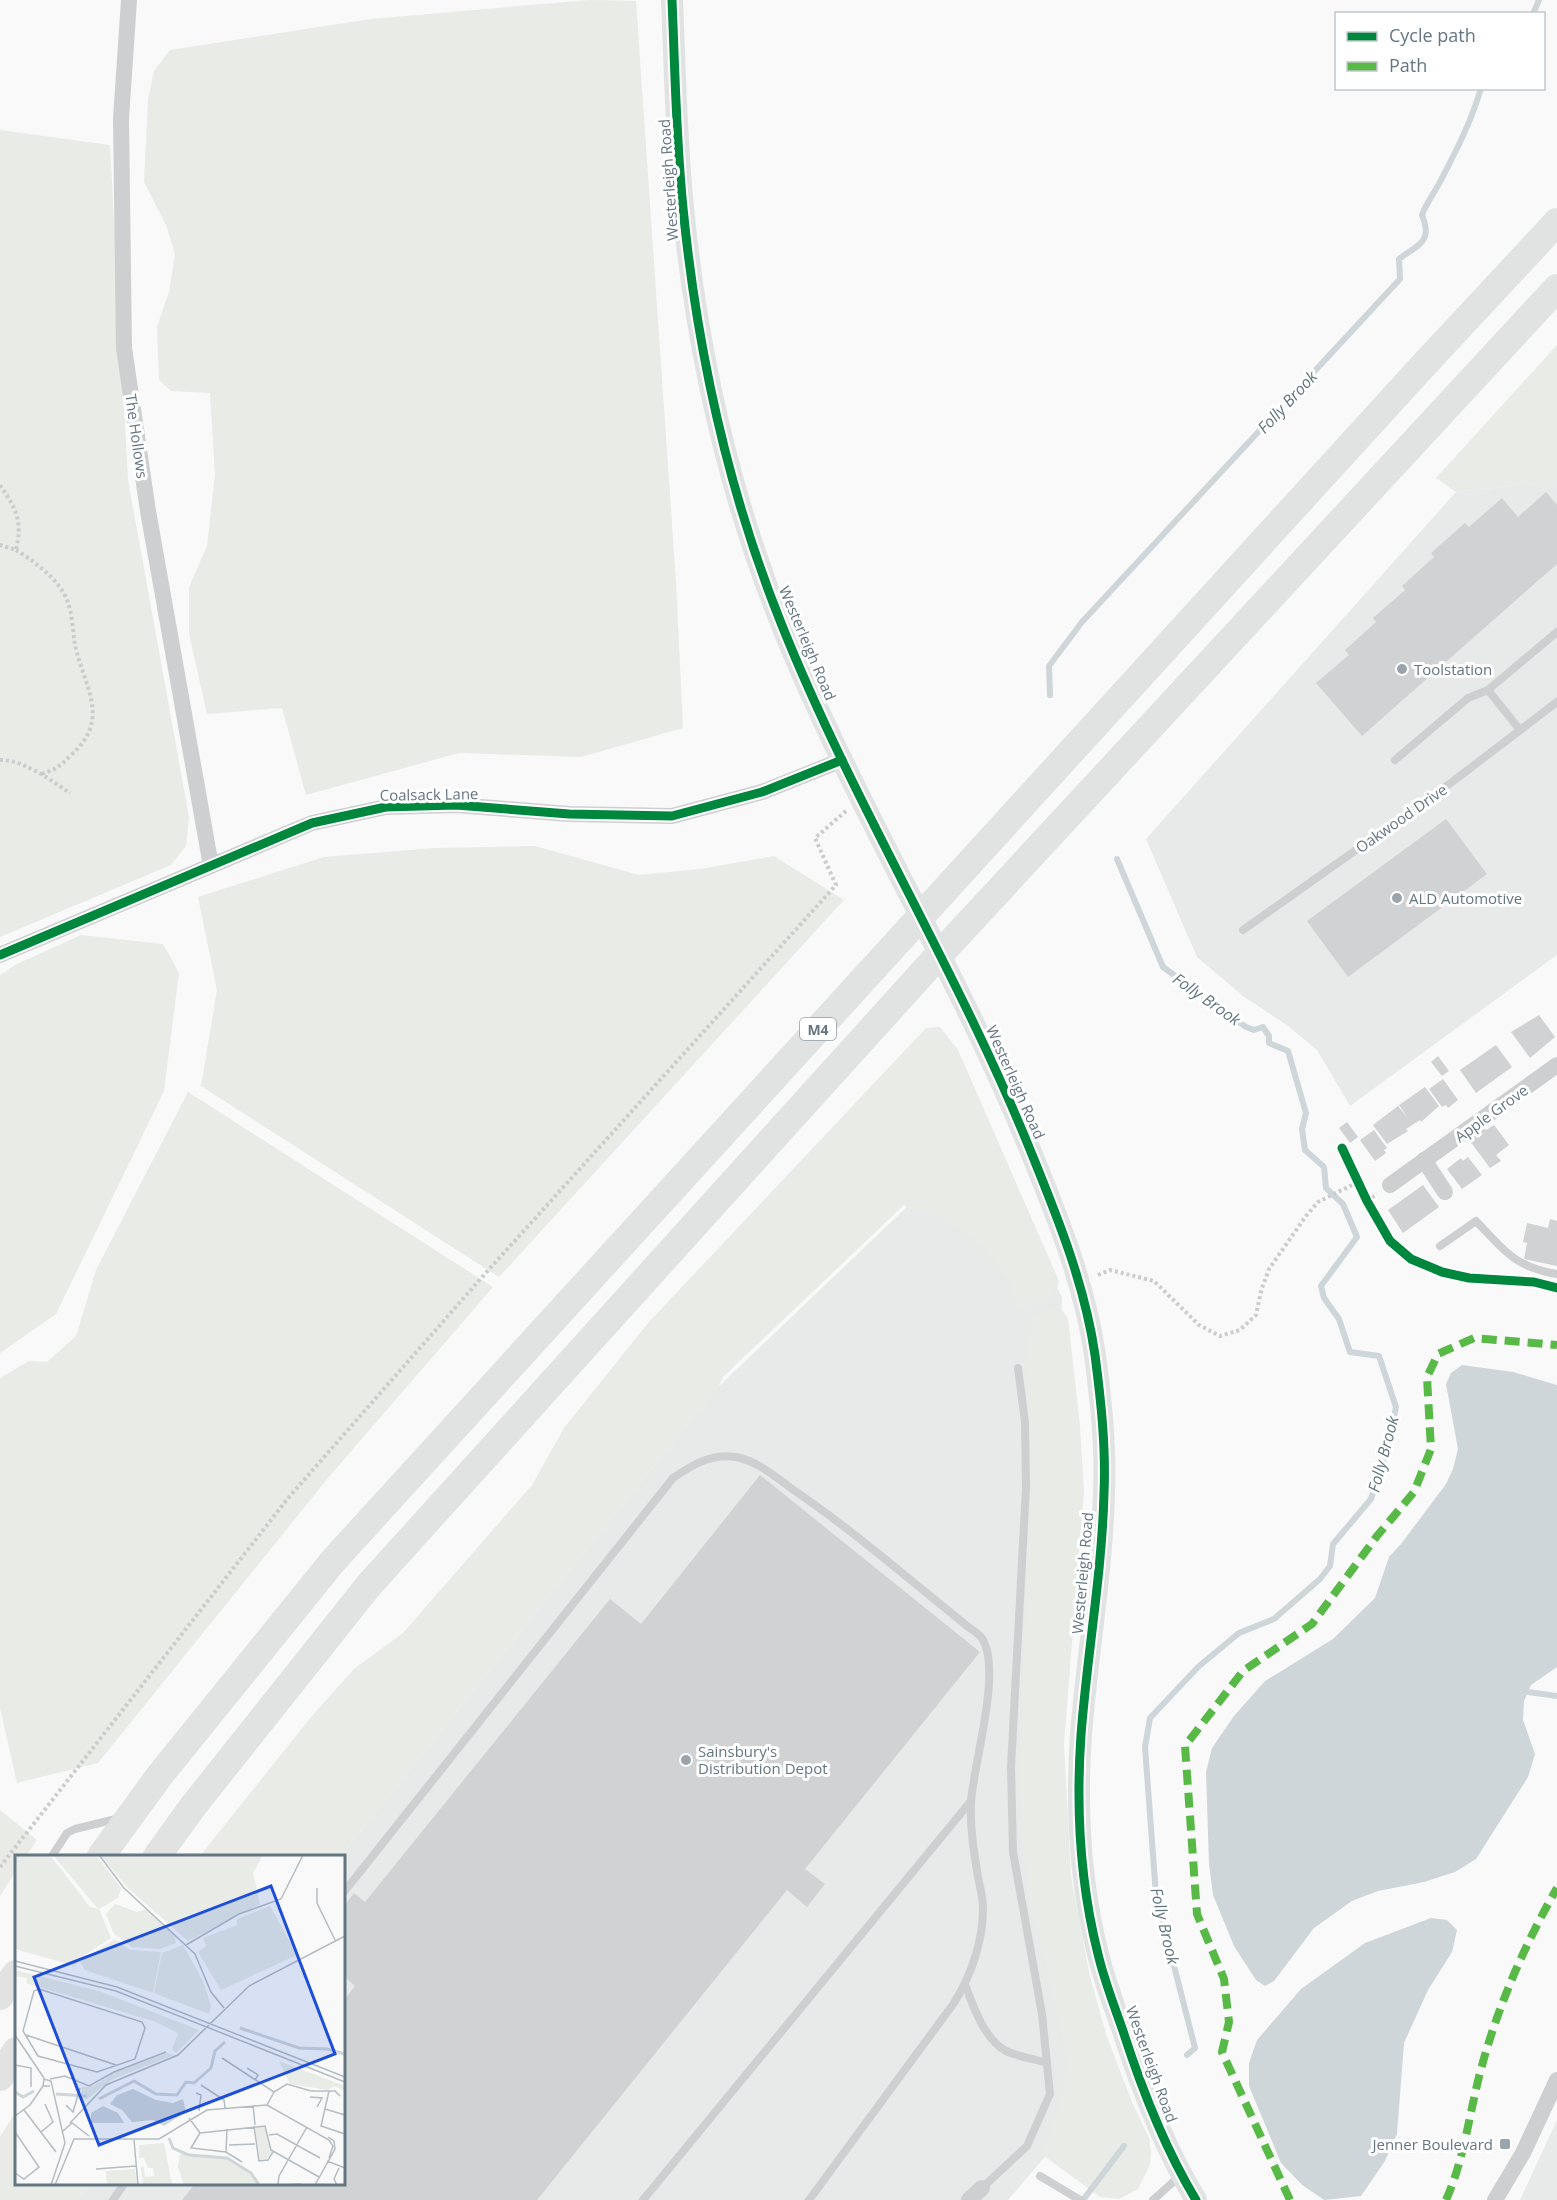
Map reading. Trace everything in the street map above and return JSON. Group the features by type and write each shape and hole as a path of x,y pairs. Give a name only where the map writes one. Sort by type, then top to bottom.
{"highway":[{"name":"M4","path":"102,1855 160,1775 333,1561 1420,368 1557,222"},
{"name":"M4","path":"158,1855 194,1805 369,1585 927,968 1557,288"},
{"path":"0,1996 15,1975"},
{"path":"0,2078 15,2053"}],"street":[{"name":"The Hollows","path":"129,0 121,118 124,348 148,511 211,866"},
{"name":"Westerleigh Road","path":"672,0 682,201 691,276 703,350 735,489 782,625 842,759 1013,1107 1080,1282 1094,1347 1104,1447 1104,1496 1081,1738 1080,1838 1098,1954 1141,2086 1181,2175 1196,2200"},
{"name":"Coalsack Lane","path":"0,955 312,823 386,807 456,805 569,814 672,816 762,792 842,759"},
{"name":"Apple Grove","path":"1390,1185 1557,1065"},
{"path":"1424,1160 1445,1192"},
{"path":"1495,2200 1523,2153 1557,2080"},
{"path":"969,2200 982,2188"}],"lane":[{"path":"1395,760 1468,698 1488,690 1557,632"},
{"path":"1488,690 1520,730"},
{"name":"Oakwood Drive","path":"1243,930 1452,782 1557,702"},
{"path":"1440,1246 1476,1221 1517,1262 1542,1272 1557,1274"},
{"path":"982,2188 1026,2146 1050,2094 1042,2014 1013,1852 1011,1767 1017,1627 1026,1519 1025,1422 1018,1368"},
{"path":"345,1891 673,1478 695,1463 713,1458 734,1457 753,1462 829,1515 981,1637 987,1652 988,1683 984,1733 971,1801 972,1835 983,1908 976,1957 965,1984 946,2015 809,2200"},
{"path":"643,2200 971,1801"},
{"path":"53,1855 67,1833 131,1815"},
{"path":"965,1984 981,2022 1001,2048 1016,2055 1047,2063"},
{"path":"1153,2200 1181,2175"},
{"path":"1040,2176 1080,2200"},
{"path":"113,2200 123,2185"}],"path":[{"path":"0,485 13,504 19,520 16,550"},
{"path":"0,545 16,550 28,558 63,592 69,607 75,646 91,691 93,709 90,730 76,752 54,771 41,774"},
{"path":"0,760 22,765 70,793"},
{"path":"0,1867 288,1497 484,1275 836,885 815,838 861,798"},
{"path":"1080,1282 1110,1270 1154,1281 1199,1325 1220,1336 1240,1330 1256,1315 1269,1269 1306,1216 1321,1201 1345,1188 1356,1178 1373,1211"},
{"path":"1367,1201 1376,1195"}],"shaded area":[{"path":"589,0 636,1 676,582 683,728 581,757 459,753 306,795 282,708 207,714 189,634 189,587 207,546 215,475 210,393 171,391 159,380 157,327 169,292 175,254 166,225 144,182 148,99 154,71 170,50 371,19"},
{"path":"0,130 110,145 128,480 189,817 186,846 171,865 0,937"},
{"path":"1557,345 1557,481 1456,492 1436,478"},
{"path":"1557,481 1557,955 1350,1106 1317,1050 1288,1026 1243,996 1197,957 1146,839 1456,492"},
{"path":"535,846 639,875 700,869 774,856 844,900 499,1277 201,1086 217,990 198,897 324,857 435,848"},
{"path":"81,935 163,944 179,973 164,1091 56,1314 0,1353 0,975 17,964"},
{"path":"940,1027 958,1050 1059,1281 1050,1297 1023,1311 1013,1301 1008,1280 980,1243 964,1231 928,1211 914,1212 904,1205 723,1377 714,1397 706,1401 342,1855 201,1855 311,1717 354,1669 403,1633 532,1485 564,1428 648,1323 926,1028"},
{"path":"188,1092 493,1287 328,1478 98,1763 17,1783 0,1708 0,1378 29,1361 47,1362 76,1336 96,1270"},
{"path":"976,1141 1062,1297 1052,1889 1100,2041 1067,2131 1008,2200 78,2200 88,2185 345,2185 345,1855 342,1855 714,1391"},
{"path":"1049,1310 1062,1310 1068,1319 1080,1426 1084,1491 1064,1744 1071,1877 1090,1977 1107,2037 1132,2102 1149,2138 1151,2150 1150,2165 1138,2189 1119,2199 1100,2197 1040,2153 1063,2091 1068,2062 1031,1903 1021,1830 1020,1754 1029,1490 1024,1359 1034,1317"},
{"path":"1462,1365 1513,1372 1557,1385 1557,1667 1531,1685 1524,1701 1523,1720 1535,1754 1528,1777 1476,1859 1455,1872 1424,1882 1378,1891 1352,1901 1314,1928 1274,1981 1265,1986 1256,1980 1234,1946 1213,1895 1209,1864 1206,1772 1212,1748 1234,1716 1265,1681 1333,1639 1375,1598 1389,1557 1446,1484 1453,1469 1458,1449 1446,1384 1451,1373"},
{"path":"0,1810 37,1840 27,1855 15,1855 15,1873 0,1896"},
{"path":"1431,1918 1447,1920 1457,1930 1452,1952 1428,1990 1404,2043 1397,2134 1385,2161 1361,2196 1324,2200 1302,2185 1281,2163 1249,2086 1249,2063 1257,2040 1301,1989 1365,1943"},
{"path":"15,2113 15,2185 88,2185 78,2200 0,2200 0,2137"},
{"path":"1557,2120 1557,2200 1520,2200"}],"building":[{"path":"1546,492 1557,505 1557,564 1362,736 1316,683 1349,655 1345,650 1376,622 1373,618 1405,590 1402,586 1434,557 1431,553 1465,523 1469,527 1502,498 1518,517"},
{"name":"ALD Automotive","path":"1446,819 1487,874 1348,977 1307,921"},
{"path":"1539,1015 1555,1037 1530,1058 1511,1032"},
{"path":"1496,1045 1512,1067 1476,1093 1460,1070"},
{"path":"1438,1056 1449,1071 1442,1076 1431,1062"},
{"path":"1443,1079 1458,1100 1448,1108 1446,1105 1442,1107 1429,1089"},
{"path":"1425,1087 1439,1106 1421,1122 1420,1120 1406,1129 1408,1131 1387,1144 1373,1125 1398,1106 1407,1117 1399,1105"},
{"path":"1347,1122 1358,1137 1350,1143 1339,1128"},
{"path":"1483,1125 1486,1130 1494,1125 1509,1145 1496,1155 1501,1161 1490,1168 1467,1137"},
{"path":"1374,1130 1387,1148 1384,1150 1386,1153 1375,1161 1360,1140"},
{"path":"1468,1157 1482,1175 1462,1189 1447,1169 1461,1158 1463,1161"},
{"path":"1423,1185 1439,1207 1403,1233 1388,1210"},
{"path":"1550,1219 1557,1221 1557,1266 1524,1259 1527,1243 1523,1242 1527,1223 1548,1228"},
{"name":"Sainsbury's Distribution Depot","path":"760,1475 980,1652 805,1869 825,1884 807,1907 787,1890 537,2200 182,2200 194,2185 345,2185 345,1999 355,1986 345,1977 345,1905 354,1893 365,1902 610,1599 641,1624"}],"waterway":[{"name":"Folly Brook","path":"1534,12 1539,0"},
{"name":"Folly Brook","path":"1050,695 1049,666 1082,622 1400,279 1399,259 1418,246 1425,237 1426,231 1422,215 1464,134 1480,90"},
{"name":"Folly Brook","path":"1117,859 1163,967 1246,1027 1254,1030 1263,1027 1269,1036 1269,1043 1288,1051 1306,1113 1302,1129 1305,1150 1324,1167 1326,1188 1343,1204 1357,1237 1321,1286 1324,1298 1339,1319 1350,1352 1379,1356 1396,1407 1388,1445 1371,1499 1333,1544 1330,1566 1320,1579 1274,1619 1239,1633 1198,1667 1150,1718 1145,1747 1156,1895 1195,2048 1187,2055"},
{"path":"1528,1692 1557,1696"},
{"name":"Folly Brook","path":"1083,2200 1124,2146"}],"marked path":[{"path":"1290,2200 1222,2052 1229,2022 1224,1979 1197,1914 1185,1746 1243,1671 1312,1624 1377,1536 1414,1492 1431,1449 1427,1377 1438,1354 1474,1338 1557,1345"},
{"path":"1446,2200 1462,2153 1480,2073 1503,2001 1533,1932 1557,1888"}],"cycle path":[{"path":"672,0 679,156 689,261 717,419 745,522 781,623 810,691 1004,1089 1061,1230 1078,1279 1091,1329 1104,1441 1104,1476 1103,1523 1081,1735 1079,1817 1083,1872 1092,1927 1109,1993 1155,2118 1196,2200"},
{"path":"0,955 312,823 386,807 456,805 569,814 672,816 762,792 842,760"},
{"path":"1342,1148 1367,1201 1390,1241 1411,1259 1442,1272 1469,1278 1534,1282 1557,1288"}],"place":[{"name":"Toolstation","path":"1402,669"},
{"name":"ALD Automotive","path":"1397,898"},
{"name":"Sainsbury's Distribution Depot","path":"686,1760"},
{"name":"Jenner Boulevard","path":"1505,2144"}]}
